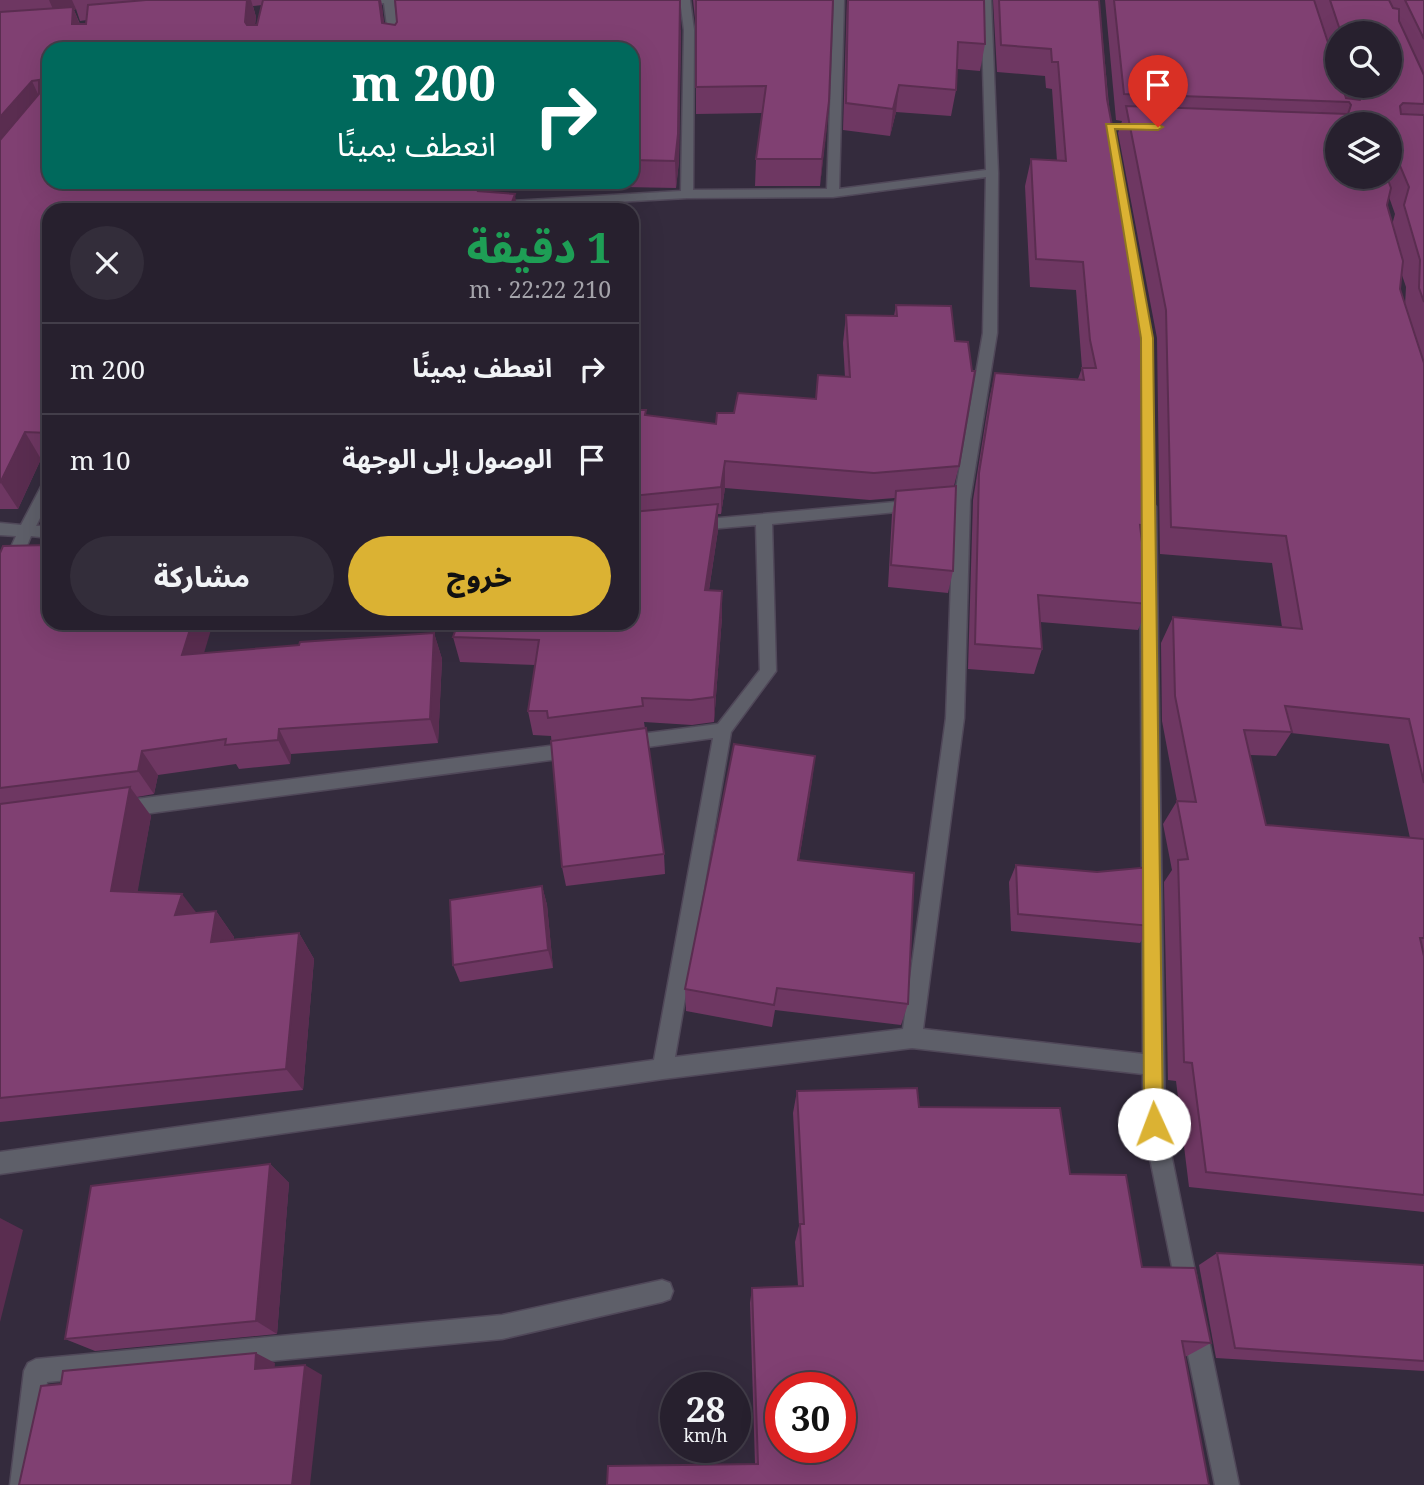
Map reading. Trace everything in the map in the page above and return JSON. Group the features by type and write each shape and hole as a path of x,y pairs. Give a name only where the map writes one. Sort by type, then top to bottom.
{"street":[{"path":"348,4 388,0 394,42"},
{"path":"685,0 689,30 687,194"},
{"path":"833,193 839,0"},
{"path":"912,1038 955,718 949,502 990,333 992,173 986,0"},
{"path":"544,203 687,194 833,193 992,173"},
{"path":"1148,492 1154,1124 1227,1485"},
{"path":"0,591 42,499"},
{"path":"685,526 949,502"},
{"path":"663,1069 723,730 768,671 764,520"},
{"path":"0,529 42,531"},
{"path":"614,745 723,730"},
{"path":"109,810 586,748"},
{"path":"0,1163 663,1069 912,1038 1152,1065"},
{"path":"22,1485 36,1371 502,1327 662,1291"}],"building":[{"path":"146,0 247,0 245,22 247,25 257,25 263,0 379,0 382,23 395,25 395,0 680,0 678,134 675,161 639,160 639,42 42,42 42,189 479,189 478,191 515,194 512,203 42,203 42,433 25,432 0,483 0,140 39,94 39,80 32,81 0,117 0,12 73,7 72,24 86,24 88,5"},
{"path":"696,0 833,0 829,101 822,159 756,159 766,86 696,87"},
{"path":"848,0 984,0 985,44 958,42 956,90 899,85 893,109 846,103"},
{"path":"999,0 1099,0 1107,99 1147,311 1149,526 1140,525 1149,604 1038,595 1042,649 975,644 979,473 995,373 1084,380 1082,368 1096,368 1090,340 1083,262 1036,259 1031,159 1066,161 1058,62 1052,62 1051,49 1001,45"},
{"path":"1114,0 1314,0 1325,33 1325,98 1402,98 1402,27 1424,75 1424,104 1403,103 1400,106 1401,112 1349,112 1349,102 1124,94"},
{"path":"1330,0 1389,0 1393,8 1399,9 1399,21 1337,21"},
{"path":"1405,0 1424,0 1424,39"},
{"path":"1126,106 1325,113 1325,189 1391,189 1387,205 1403,261 1400,289 1424,363 1424,783 1409,719 1285,706 1292,732 1244,730 1266,825 1424,839 1424,938 1420,938 1424,956 1424,1195 1206,1172 1192,1063 1184,1062 1178,860 1188,859 1177,801 1196,802 1175,696 1173,617 1302,629 1286,536 1171,527 1166,310"},
{"path":"1402,114 1424,115 1424,302 1419,288 1420,260 1404,205 1409,187 1402,170"},
{"path":"896,305 951,306 955,341 968,342 972,371 975,371 959,466 874,473 725,461 721,487 639,495 639,410 646,410 645,415 716,424 717,413 734,413 738,393 816,399 818,375 850,377 846,315 897,316"},
{"path":"956,486 953,571 891,565 896,491"},
{"path":"718,504 705,590 722,591 714,697 691,700 642,698 643,706 548,718 547,711 528,711 539,640 453,637 456,630 639,630 639,511"},
{"path":"42,545 42,630 190,630 182,655 299,645 300,642 434,633 430,719 279,729 278,740 225,745 226,739 142,751 138,771 0,788 0,553 3,546"},
{"path":"646,728 664,854 562,867 551,741"},
{"path":"734,744 815,756 798,860 914,873 908,1004 777,988 774,1005 685,989"},
{"path":"130,787 111,891 182,894 175,915 216,911 211,942 299,933 286,1069 0,1098 0,804"},
{"path":"1016,865 1097,872 1150,867 1151,926 1018,914"},
{"path":"542,886 548,950 453,965 450,900"},
{"path":"917,1088 919,1107 1060,1108 1070,1174 1126,1175 1142,1267 1195,1268 1211,1343 1182,1341 1209,1485 607,1485 608,1466 758,1464 752,1288 803,1286 800,1224 804,1224 797,1091"},
{"path":"270,1164 256,1321 65,1339 91,1186"},
{"path":"1217,1253 1424,1265 1424,1361 1235,1348"},
{"path":"256,1353 255,1369 305,1365 292,1485 19,1485 41,1386 61,1384 63,1371"}],"route":[{"path":"1154,1124 1147,338 1109,126 1158,127"}]}
